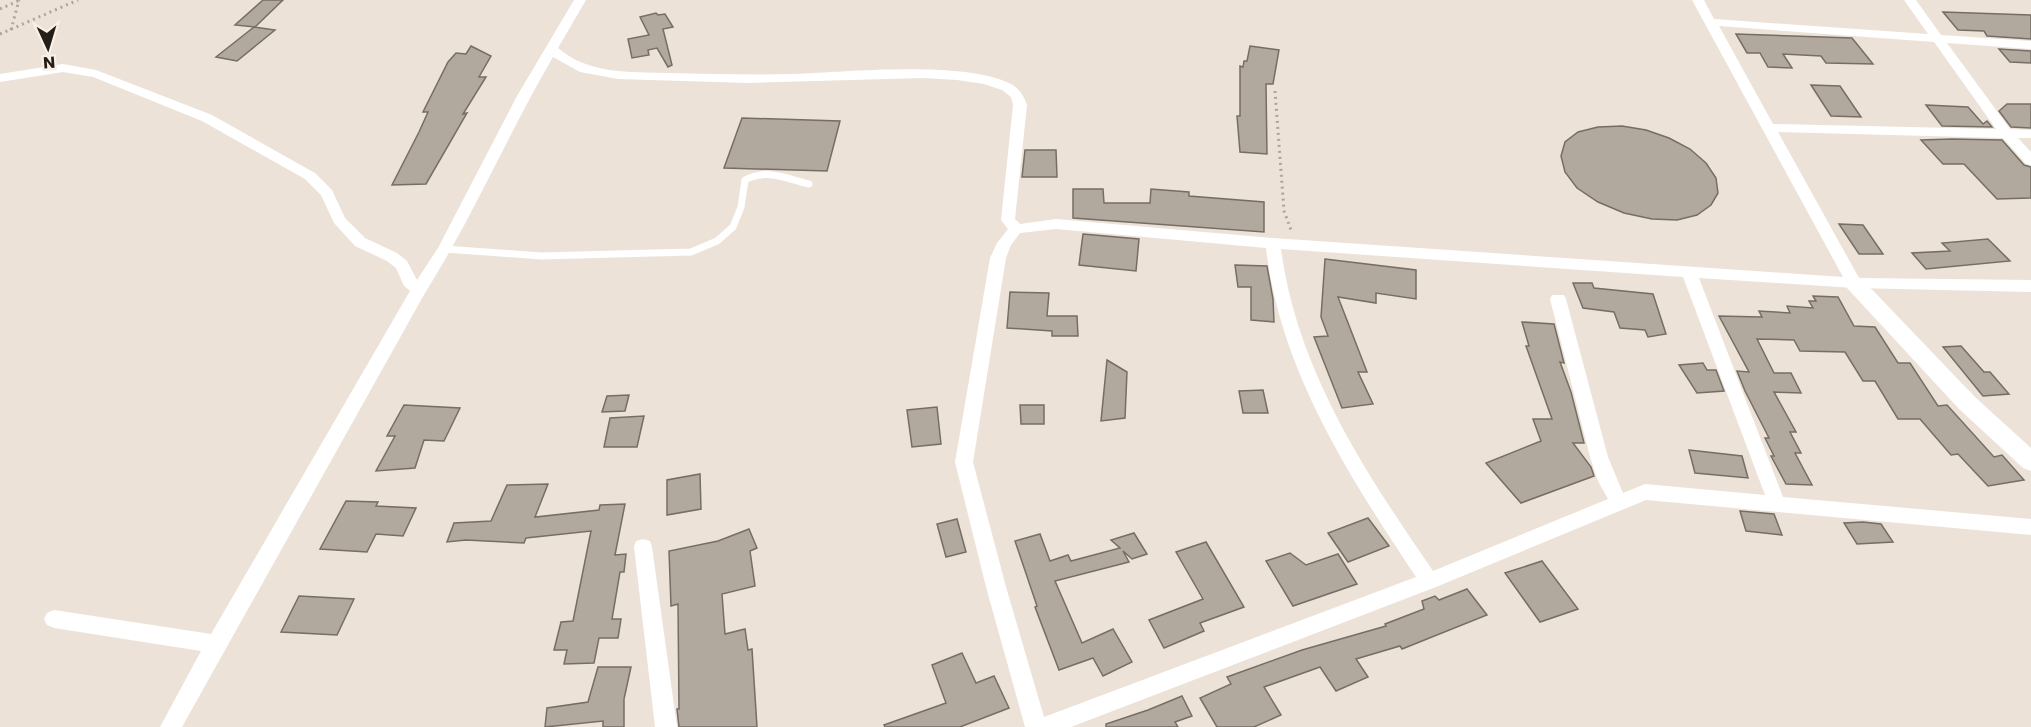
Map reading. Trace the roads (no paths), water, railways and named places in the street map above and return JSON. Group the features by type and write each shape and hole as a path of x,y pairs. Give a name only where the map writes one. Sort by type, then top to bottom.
{"street":[{"path":"171,727 216,644 419,290 445,249 551,48 580,0"},
{"path":"1698,0 1854,283 1967,403 2031,462"},
{"path":"1910,0 2005,132 2031,161"},
{"path":"1711,22 2031,45"},
{"path":"551,48 562,58 585,69 618,75 748,78 923,74 986,80 1007,87 1017,95 1020,105 1008,220 1016,229"},
{"path":"0,78 63,68 96,74 207,118 310,176 327,193 339,220 360,242 392,257 402,265 409,282 419,290"},
{"path":"1769,128 2031,134"},
{"path":"1036,727 996,587 964,462 998,258 1004,243 1016,229 1056,224 1296,245 1854,283 2031,286"},
{"path":"1273,243 1281,301 1315,387 1364,480 1429,581"},
{"path":"1689,272 1777,504"},
{"path":"1558,299 1599,457 1607,481 1619,503"},
{"path":"1044,727 1429,581 1645,492 2031,527"},
{"path":"644,547 666,727"},
{"path":"54,619 216,644"}],"lane":[{"path":"445,249 541,256 691,252 709,246 726,235 736,222 742,208 745,180 750,176 769,174 809,184"}]}
